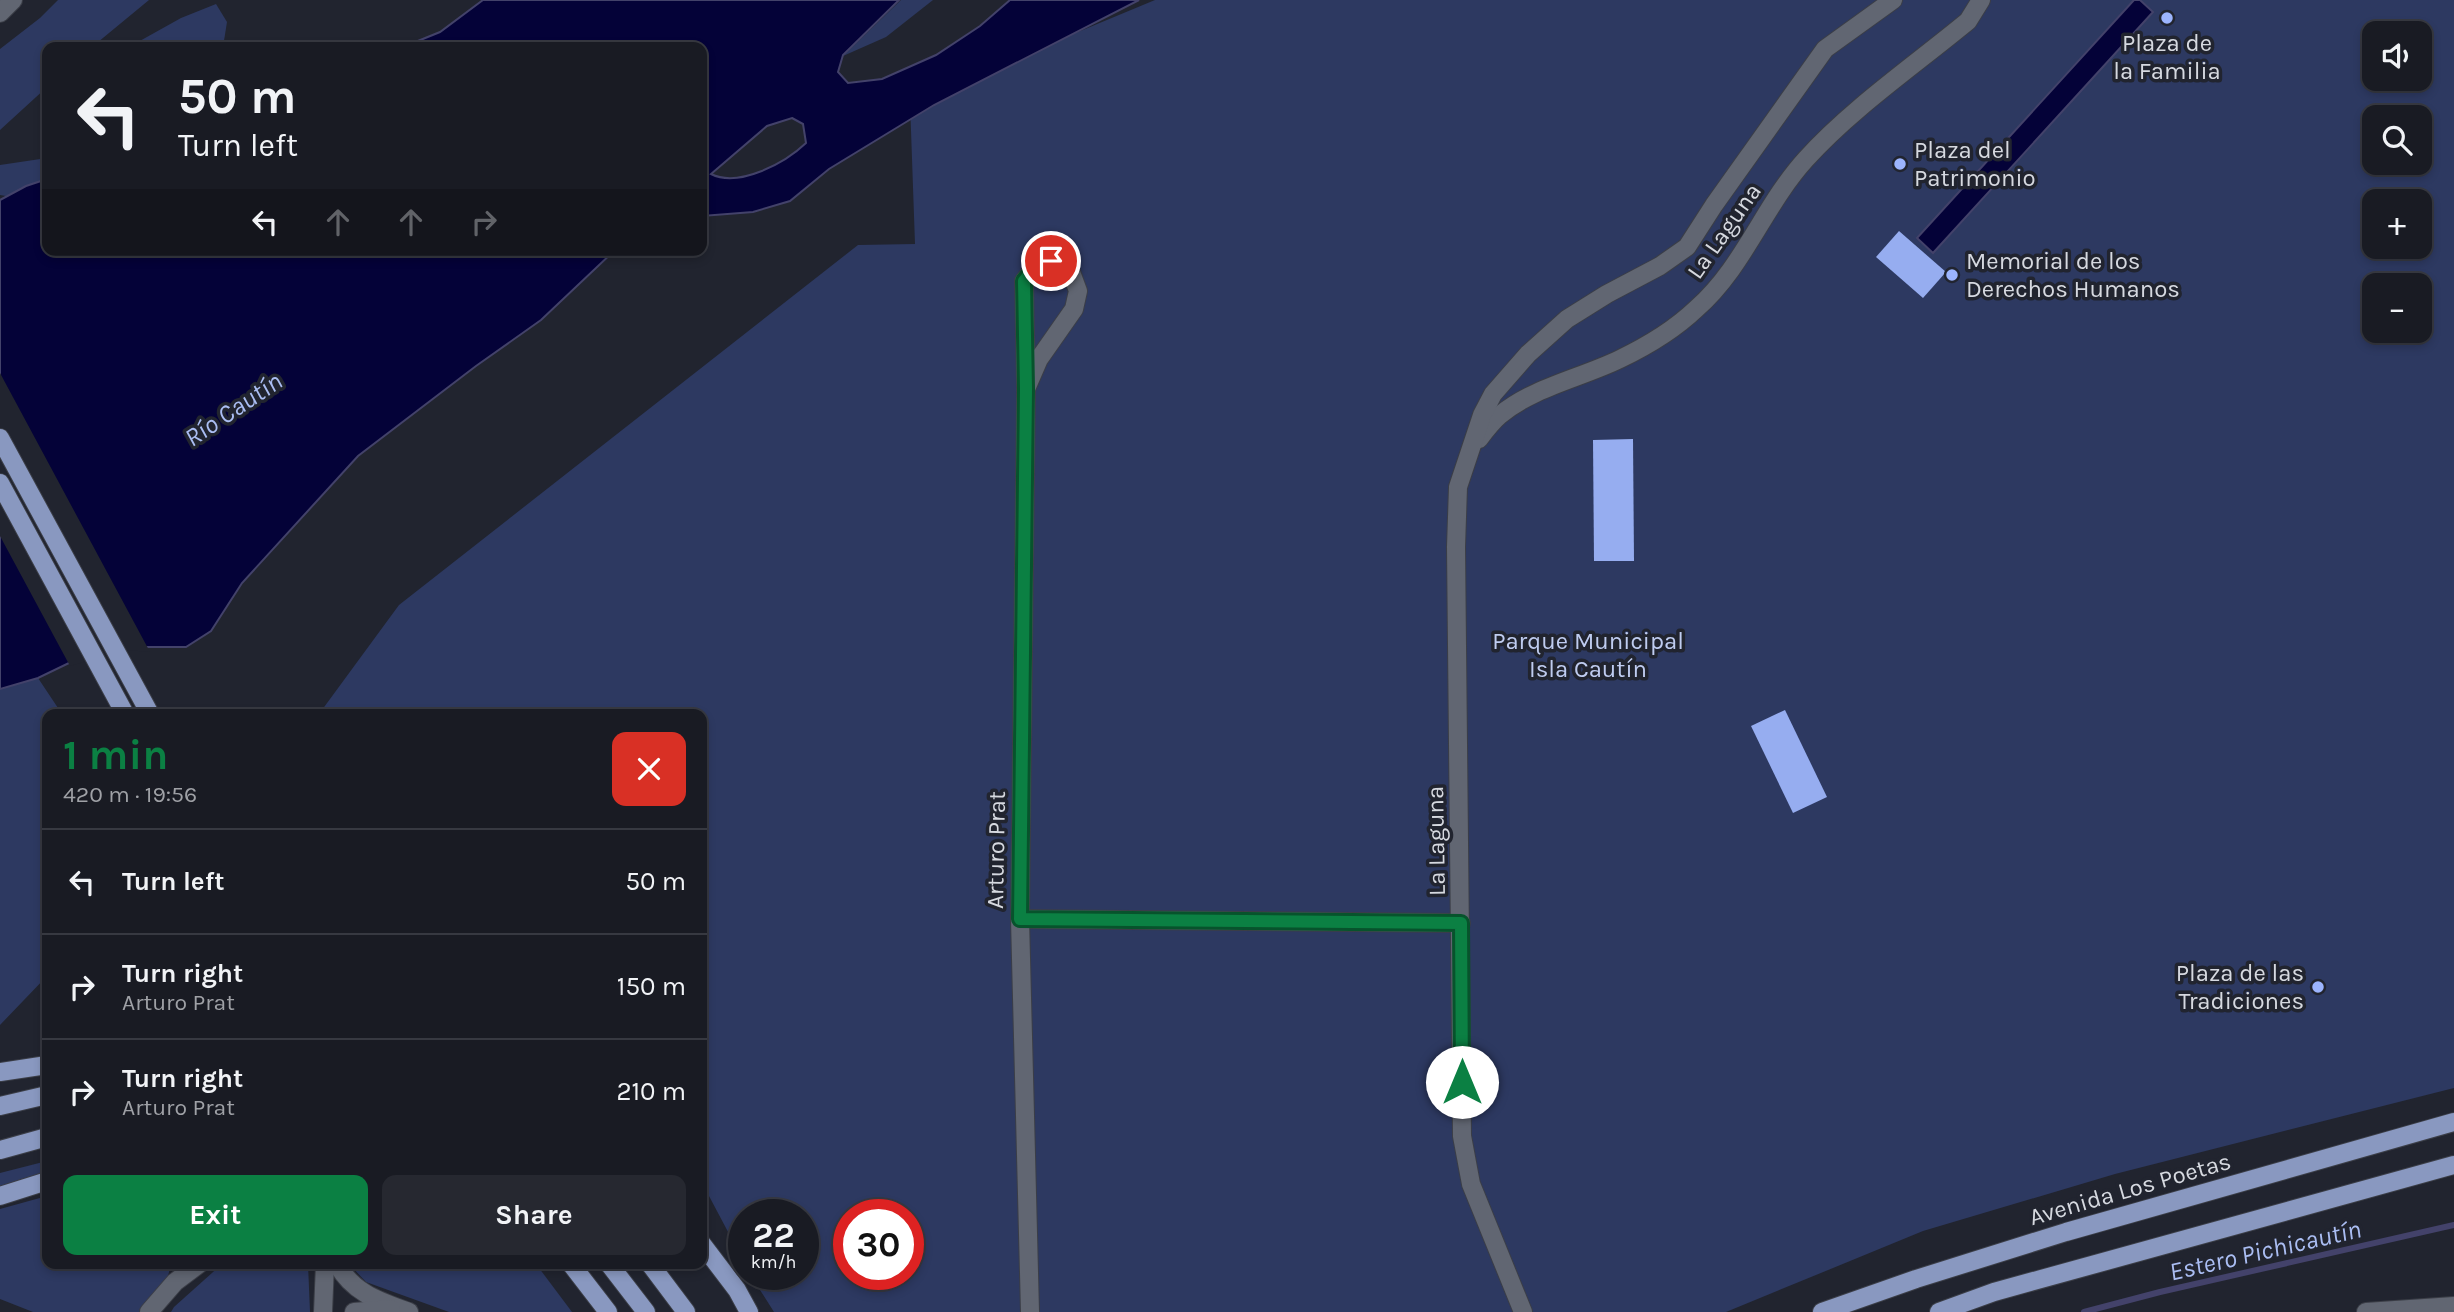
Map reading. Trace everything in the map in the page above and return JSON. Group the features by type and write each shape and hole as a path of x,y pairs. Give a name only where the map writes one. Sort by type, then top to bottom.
{"main road":[{"path":"0,438 147,709"},
{"path":"0,484 122,709"},
{"path":"0,1072 42,1066"},
{"path":"0,1106 42,1096"},
{"name":"Avenida Los Poetas","path":"1822,1312 2066,1232 2454,1122"},
{"path":"0,1150 42,1138"},
{"path":"1939,1312 1994,1292 2454,1166"},
{"path":"0,1196 42,1183"},
{"path":"707,1251 737,1290 749,1312"},
{"path":"575,1269 608,1312"},
{"path":"613,1269 646,1312"},
{"path":"654,1269 686,1312"}],"street":[{"path":"0,13 13,0"},
{"name":"La Laguna","path":"1523,1312 1471,1184 1462,1136 1456,547 1458,487 1482,415 1493,394 1528,354 1567,320 1607,294 1660,266 1687,247 1825,49 1893,0"},
{"name":"La Laguna","path":"1474,444 1499,415 1526,399 1621,359 1673,328 1696,310 1723,282 1789,180 1806,159 1840,125 1968,21 1981,0"},
{"name":"Arturo Prat","path":"1026,389 1038,359 1074,309 1078,290 1071,272 1062,262 1051,261 1037,265 1024,281 1026,389 1020,919 1030,1312"},
{"path":"1020,919 1461,923"},
{"path":"149,1312 175,1282 192,1269"},
{"path":"323,1312 325,1269"},
{"path":"341,1269 352,1285 365,1295 405,1311"},
{"path":"2368,1312 2454,1306"},
{"path":"354,1312 405,1311"}],"green space":[{"path":"58,0 149,0 98,42 42,42 42,92 0,130 0,49 40,18"},
{"path":"901,0 933,0 886,37 843,56"},
{"name":"Parque Municipal Isla Cautín","path":"1155,0 2454,0 2454,1088 2115,1174 1923,1231 1726,1312 774,1312 760,1290 819,1290 819,1199 728,1199 728,1232 707,1194 707,709 323,709 399,605 858,245 915,244 910,102"},
{"path":"216,4 227,22 224,42 138,42 181,18"},
{"path":"42,159 42,181 6,196 0,195 0,165"},
{"path":"38,678 59,709 42,709 42,981 0,1025 0,689"},
{"path":"42,1162 42,1175 0,1188 0,1173"},
{"path":"42,1197 42,1269 170,1269 166,1284 149,1312 33,1312 0,1299 0,1209"},
{"path":"216,1269 308,1269 310,1312 171,1312"},
{"path":"354,1269 540,1269 572,1312 449,1312 366,1282"}],"water":[{"path":"483,0 899,0 843,55 838,72 848,83 882,79 936,55 980,26 1010,0 1139,0 934,105 829,169 790,201 753,212 707,216 707,42 415,42 440,32","holes":["792,118 803,124 806,143 774,165 748,176 722,178 711,174 767,126"]},
{"path":"2134,0 2140,0 2153,12 1933,253 1917,238"},
{"name":"Río Cautín","path":"42,181 42,256 609,256 541,320 358,456 242,583 211,631 186,647 124,647 71,662 38,678 0,689 0,200"}],"pier":[{"path":"0,373 150,652 125,650 70,666 0,536"}],"building":[{"path":"1899,231 1946,272 1923,298 1876,257"},
{"path":"1633,439 1634,561 1594,561 1593,440"},
{"path":"1785,710 1827,797 1793,813 1751,726"}],"waterway":[{"name":"Estero Pichicautín","path":"2084,1312 2454,1225"}],"place":[{"name":"Plaza de la Familia","path":"2167,18"},
{"name":"Plaza del Patrimonio","path":"1900,164"},
{"name":"Memorial de los Derechos Humanos","path":"1952,275"},
{"name":"Plaza de las Tradiciones","path":"2318,987"}],"route":[{"path":"1051,261 1037,265 1024,281 1026,389 1020,919 1461,923 1462,1082"}]}
